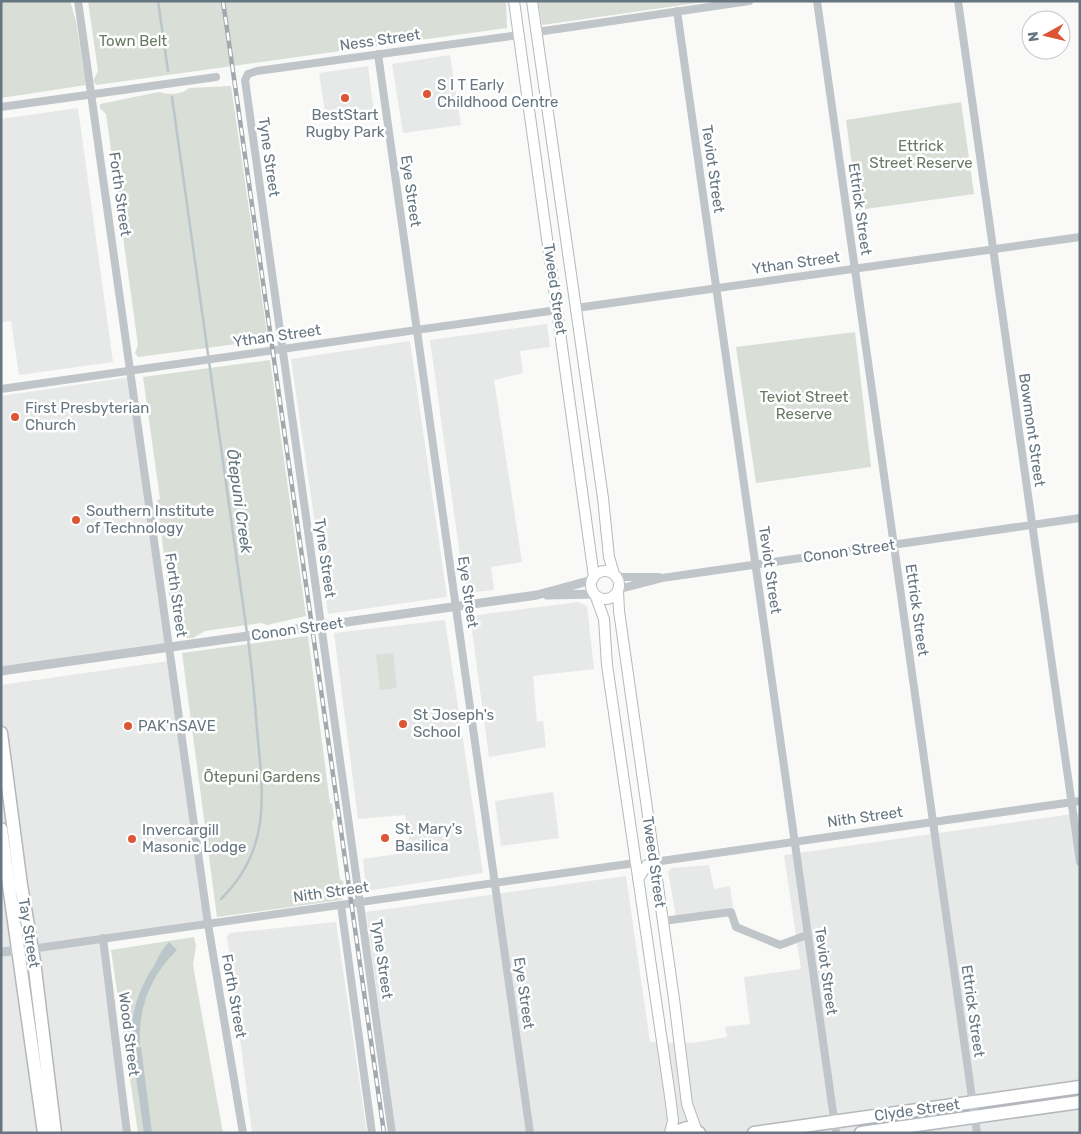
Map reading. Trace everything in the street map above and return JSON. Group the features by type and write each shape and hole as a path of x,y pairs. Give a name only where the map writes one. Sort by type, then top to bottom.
{"highway":[{"name":"Tay Street","path":"1,733 44,1133"},
{"name":"Tay Street","path":"1,829 25,950 55,1133"},
{"name":"Clyde Street","path":"754,1133 835,1127 972,1102 1080,1087"},
{"name":"Clyde Street","path":"861,1133 1080,1102"},
{"path":"671,1133 682,1128 698,1132"}],"main road":[{"name":"Tweed Street","path":"514,1 558,310 593,578"},
{"name":"Tweed Street","path":"532,1 603,498 609,557 615,576"},
{"path":"519,36 528,34 535,18"},
{"path":"558,310 566,303 574,291"},
{"path":"560,326 569,313 576,308"},
{"name":"Conon Street","path":"593,578 603,571 615,576"},
{"path":"615,576 618,590"},
{"path":"593,578 591,587 595,595"},
{"name":"Tweed Street","path":"618,590 687,1104 698,1132"},
{"name":"Conon Street","path":"595,595 609,599 618,590"},
{"name":"Tweed Street","path":"595,595 604,619 605,644 616,726 671,1103 673,1121 671,1133"},
{"path":"616,726 635,723"},
{"path":"635,863 644,858 652,846"},
{"path":"638,879 647,865 654,862"},
{"path":"655,1001 674,998"}],"street":[{"name":"Forth Street","path":"78,1 208,924 243,1133"},
{"path":"537,32 749,1"},
{"name":"Ettrick Street","path":"817,1 977,1133"},
{"name":"Bowmont Street","path":"958,1 1032,525 1076,802 1080,862"},
{"name":"Teviot Street","path":"677,12 835,1127"},
{"name":"Ness Street","path":"247,76 257,71 519,36"},
{"name":"Eye Street","path":"378,54 530,1133"},
{"name":"Tyne Street","path":"247,76 245,85 392,1133"},
{"path":"1,107 216,77"},
{"name":"Ythan Street","path":"576,308 1080,236"},
{"name":"Ythan Street","path":"1,389 558,310"},
{"name":"Conon Street","path":"618,590 662,578 1080,518"},
{"path":"615,576 662,578"},
{"name":"Conon Street","path":"1,671 537,595 593,578"},
{"path":"537,595 595,595"},
{"name":"Nith Street","path":"654,862 1076,802"},
{"name":"Nith Street","path":"25,950 635,863"},
{"path":"341,905 372,1133"},
{"path":"663,921 731,912 736,927 772,943 780,944 807,934"},
{"name":"Wood Street","path":"103,938 127,1133"},
{"path":"1,952 25,950"}],"shaded area":[{"name":"S I T Early Childhood Centre","path":"450,55 461,125 403,133 392,64"},
{"path":"368,66 374,112 326,119 319,73"},
{"path":"78,108 113,362 19,375 11,321 1,322 1,119"},
{"path":"547,324 550,347 520,351 523,373 494,380 522,562 491,567 494,590 467,593 465,592 430,340"},
{"path":"410,341 447,597 328,614 291,359"},
{"name":"Southern Institute of Technology","path":"130,377 168,644 1,668 1,396"},
{"path":"578,602 587,606 594,669 533,676 537,722 543,721 546,747 489,757 470,616"},
{"name":"St Joseph's School","path":"445,620 483,873 366,891 363,859 411,852 405,815 358,819 334,633"},
{"path":"175,660 212,924 100,940 124,1133 1,1133 1,685"},
{"path":"553,792 559,838 501,846 495,801"},
{"path":"1080,813 1080,1133 396,1133 366,912 626,876 650,1042 692,1043 727,1037 725,1027 750,1024 744,977 801,969 784,855"},
{"path":"709,865 714,889 730,886 733,907 676,917 668,871 672,868"},
{"path":"336,922 367,1133 252,1133 227,936 230,933"},
{"path":"169,942 177,950 153,981 141,1017 140,1044 132,1045 132,1023 136,1002 149,973"},
{"path":"141,1047 152,1133 144,1133 132,1048"}],"green space":[{"name":"Town Belt","path":"1,1 70,1 76,21 86,85 1,98"},
{"name":"Town Belt","path":"88,1 506,1 507,28 96,85 93,81 98,71"},
{"path":"538,1 711,1 542,25"},
{"path":"231,86 268,340 138,357 135,353 138,345 106,114 100,108 100,104 159,92 175,94 189,88"},
{"name":"Ettrick Street Reserve","path":"961,102 974,194 858,210 846,120"},
{"name":"Teviot Street Reserve","path":"855,332 871,467 756,483 736,347"},
{"path":"270,360 306,616 267,625 261,623 205,631 193,638 186,638 185,634 179,634 176,617 170,603 157,500 160,499 143,377"},
{"name":"Ōtepuni Gardens","path":"308,636 330,803 332,804 334,818 332,821 340,879 344,882 341,887 342,900 217,917 182,653"},
{"path":"393,653 397,688 380,690 376,655"},
{"path":"194,937 196,946 193,965 223,1133 138,1133 111,950"}],"waterway":[{"name":"Ōtepuni Creek","path":"158,1 168,71"},
{"name":"Ōtepuni Creek","path":"172,97 247,633"},
{"name":"Ōtepuni Creek","path":"221,899 237,880 249,861 260,820 261,776 248,638"}],"railway":[{"path":"223,1 384,1133"}],"place":[{"name":"S I T Early Childhood Centre","path":"427,94"},
{"name":"BestStart Rugby Park","path":"345,98"},
{"name":"First Presbyterian Church","path":"15,417"},
{"name":"Southern Institute of Technology","path":"76,520"},
{"name":"St Joseph's School","path":"403,724"},
{"name":"PAK'nSAVE","path":"128,726"},
{"name":"St. Mary's Basilica","path":"385,838"},
{"name":"Invercargill Masonic Lodge","path":"132,839"}]}
